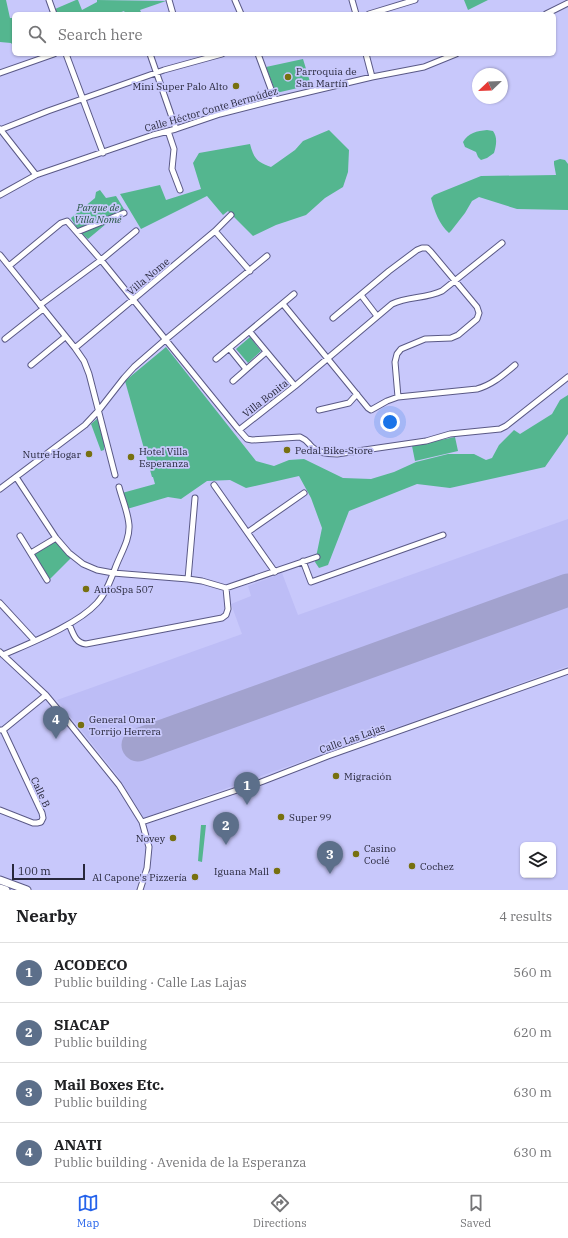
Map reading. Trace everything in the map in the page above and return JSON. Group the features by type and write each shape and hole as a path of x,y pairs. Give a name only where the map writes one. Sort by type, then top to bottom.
{"highway":[{"path":"0,880 27,890"},
{"path":"0,888 6,890"}],"street":[{"path":"50,0 53,12"},
{"path":"169,0 172,12"},
{"path":"236,0 240,12"},
{"path":"352,0 355,12"},
{"path":"376,12 415,0"},
{"path":"550,12 568,3"},
{"path":"0,73 48,56"},
{"path":"67,56 103,152"},
{"path":"151,56 176,129"},
{"path":"36,175 0,130 30,117 157,73 215,56"},
{"path":"259,56 275,100"},
{"path":"367,56 372,77"},
{"name":"Calle Héctor Conte Bermúdez","path":"0,195 36,175 119,146 220,114 372,77 424,66 451,56"},
{"path":"168,131 174,146 172,169 180,190"},
{"path":"76,232 124,213"},
{"name":"Villa Nome","path":"75,348 215,231 231,215"},
{"name":"Villa Bonita","path":"9,266 61,223 65,221 69,223 101,260 239,430 328,359 392,304 399,301 432,295 442,291 502,243"},
{"path":"5,339 136,231"},
{"path":"215,231 250,271"},
{"path":"333,318 389,271 417,250 427,248 432,252 454,281 477,307 479,313 478,319 458,335 451,338 425,338 401,349 397,354 395,362 398,396"},
{"path":"0,255 75,348 84,362 99,410 115,475"},
{"path":"0,489 85,425 124,378 166,340 267,256"},
{"path":"216,359 294,294"},
{"path":"360,295 377,316"},
{"path":"283,304 371,410 398,396 477,389 488,386 515,366"},
{"path":"250,332 295,386"},
{"path":"30,365 65,337"},
{"path":"229,348 246,369"},
{"path":"233,380 266,352"},
{"path":"239,430 247,439 252,440 300,437 306,440 316,450 330,454 426,441 450,434 500,429 506,426 568,377"},
{"path":"319,410 349,403 357,394"},
{"path":"16,477 56,538 69,553 83,564 97,570 113,573 188,579 202,581 226,588 316,557"},
{"path":"214,485 275,572"},
{"path":"119,487 127,513 129,526 127,539 105,593 86,613 69,624 35,641 2,653 46,695 119,785 142,822 149,847 147,868 140,890"},
{"path":"248,532 304,493"},
{"path":"188,579 195,498"},
{"path":"303,561 311,582 443,535"},
{"path":"20,536 47,580"},
{"path":"31,553 56,538"},
{"path":"69,624 76,640 80,643 86,644 222,618 226,615 228,609 226,588"},
{"path":"0,603 35,641"},
{"name":"Calle Las Lajas","path":"142,822 261,782 328,756 568,671"},
{"path":"1,730 46,695"},
{"name":"Calle B","path":"0,810 35,823 41,822 43,818 42,813 1,730"}],"shaded area":[{"path":"568,519 568,666 144,818 117,775 57,700 242,634 231,604 251,596 248,586 282,573 298,615"}],"green space":[{"path":"0,0 6,0 10,18 12,18 12,44 0,42"},
{"path":"76,0 78,0 82,10 97,2 97,0 166,1 140,10 141,12 56,12 55,9"},
{"path":"464,0 488,0 468,10"},
{"path":"303,59 311,85 276,93 266,67"},
{"path":"329,130 349,150 348,172 343,187 325,198 306,215 276,225 253,236 228,211 223,215 207,196 141,229 120,194 160,185 166,200 201,189 193,163 199,153 250,144 255,157 262,163 271,167 295,150 303,141"},
{"path":"487,130 493,131 495,134 496,142 494,153 481,160 476,152 465,147 463,142 467,136 473,133"},
{"path":"560,159 565,160 568,164 568,210 517,209 479,197 472,201 465,213 449,233 437,217 431,198 434,195 481,176 556,175 554,161"},
{"name":"Parque de Villa Nomé","path":"100,190 106,198 116,196 127,214 106,224 88,239 78,230 71,218 95,198 96,192"},
{"path":"250,337 261,351 248,363 236,349"},
{"path":"166,347 256,461 274,466 289,460 304,459 343,478 371,479 394,472 416,462 448,454 474,454 486,460 492,458 499,445 514,430 520,434 552,414 560,400 568,395 568,434 545,467 450,488 417,484 349,511 328,565 319,568 315,562 322,528 311,498 299,476 246,488 230,480 207,481 181,499 168,497 127,509 122,493 155,484 125,381"},
{"path":"98,418 104,440 104,450 101,451 91,424"},
{"path":"455,437 458,451 415,461 412,446"},
{"path":"55,541 71,558 50,579 34,554"},
{"path":"201,825 206,825 202,862 198,861"}],"runway":[{"path":"138,745 568,590"}],"place":[{"name":"Parroquia de San Martín","path":"288,77"},
{"name":"Mini Super Palo Alto","path":"236,86"},
{"name":"Pedal Bike-Store","path":"287,450"},
{"name":"Nutre Hogar","path":"89,454"},
{"name":"Hotel Villa Esperanza","path":"131,457"},
{"name":"AutoSpa 507","path":"86,589"},
{"name":"General Omar Torrijo Herrera","path":"81,725"},
{"name":"ANATI","path":"56,739"},
{"name":"Migración","path":"336,776"},
{"name":"ACODECO","path":"247,805"},
{"name":"Super 99","path":"281,817"},
{"name":"Novey","path":"173,838"},
{"name":"SIACAP","path":"226,845"},
{"name":"Casino Coclé","path":"356,854"},
{"name":"Cochez","path":"412,866"},
{"name":"Iguana Mall","path":"277,871"},
{"name":"Mail Boxes Etc.","path":"330,874"},
{"name":"Al Capone's Pizzería","path":"195,877"}]}
